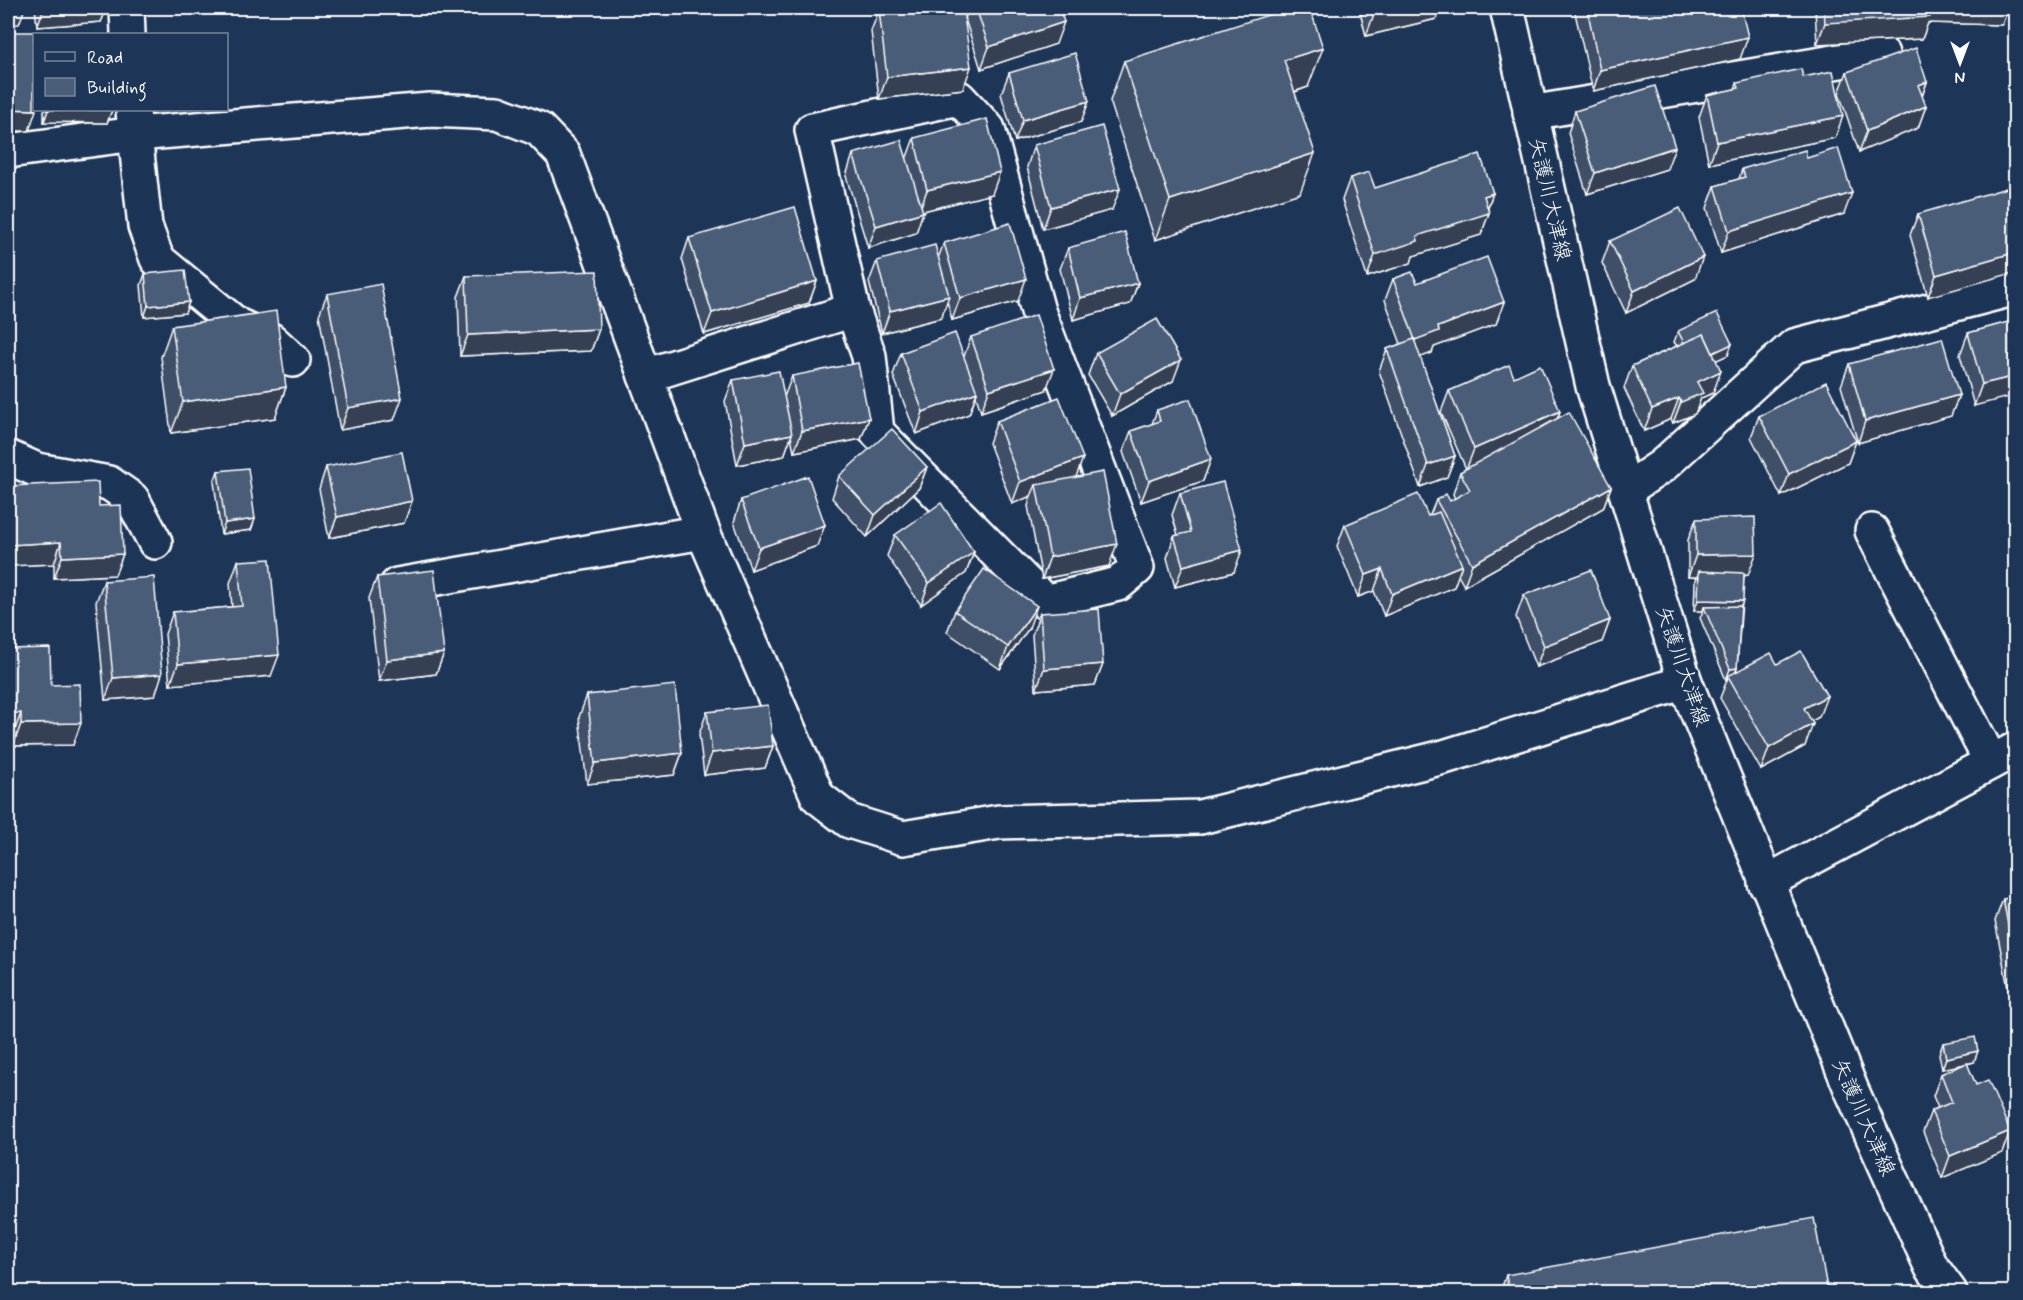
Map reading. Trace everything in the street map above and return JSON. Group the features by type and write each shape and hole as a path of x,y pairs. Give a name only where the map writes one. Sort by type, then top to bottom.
{"street":[{"path":"127,8 128,33"},
{"name":"矢護川大津線","path":"1506,8 1593,386 1685,682 1765,883 1852,1091 1930,1266 1950,1293"},
{"path":"1530,114 1882,54"},
{"path":"959,98 988,129 1038,311 1137,568 1118,584 1045,602 876,432 869,356 853,310 812,130 959,98"},
{"path":"8,152 134,122 430,110 497,114 539,129 563,154 703,532 818,797 849,821 903,838 999,822 1200,817 1444,757 1685,682"},
{"path":"134,122 145,226 158,259 237,325 271,340 294,360"},
{"path":"1626,490 1662,466 1794,346 2016,288"},
{"path":"645,376 853,310"},
{"path":"8,457 37,470 109,483 132,499 155,542"},
{"path":"1765,883 2003,755 1872,531"},
{"path":"397,585 703,532"}],"building":[{"path":"963,8 971,67 887,77 879,10"},
{"path":"976,8 1059,8 1064,22 989,47"},
{"path":"1290,8 1310,8 1323,48 1284,60 1315,153 1170,200 1124,61"},
{"path":"1372,8 1402,8 1374,14"},
{"path":"1587,8 1741,8 1748,37 1600,70"},
{"path":"1824,8 1930,8 1930,17 1825,23"},
{"path":"8,32 40,32 33,33 33,110 8,109"},
{"path":"1916,48 1927,82 1918,85 1926,106 1867,131 1847,72"},
{"path":"1075,53 1089,101 1023,120 1009,73"},
{"path":"1801,69 1803,77 1833,71 1843,116 1717,142 1707,95 1739,88 1737,83"},
{"path":"1655,86 1675,147 1595,173 1575,111"},
{"path":"987,119 1000,172 927,190 914,138"},
{"path":"1102,126 1120,189 1051,207 1034,145"},
{"path":"901,140 923,212 876,226 853,154"},
{"path":"1838,148 1852,193 1729,231 1715,186 1745,177 1742,169 1805,150 1807,158"},
{"path":"1480,154 1493,193 1484,196 1489,213 1417,236 1418,241 1375,255 1350,178 1369,172 1375,188"},
{"path":"2010,187 2016,206 2016,252 1936,275 1918,214"},
{"path":"795,207 817,281 712,313 689,238"},
{"path":"1680,208 1703,257 1634,291 1610,241"},
{"path":"1010,223 1026,279 960,298 944,243"},
{"path":"1125,232 1138,283 1080,298 1068,248"},
{"path":"935,245 949,296 890,311 877,261"},
{"path":"1487,257 1504,302 1438,327 1439,331 1415,340 1393,279 1412,272 1417,283"},
{"path":"185,270 189,302 148,306 145,274"},
{"path":"597,271 599,329 468,335 466,276"},
{"path":"381,284 402,398 348,408 327,294"},
{"path":"276,311 286,387 183,402 172,326"},
{"path":"1717,313 1732,344 1713,353 1704,334 1684,343 1678,331"},
{"path":"1036,315 1054,369 989,390 971,337"},
{"path":"1157,319 1181,360 1120,394 1096,353"},
{"path":"2016,320 2016,376 1982,384 1968,333"},
{"path":"955,333 977,392 923,412 901,353"},
{"path":"1704,334 1721,371 1697,382 1703,393 1681,402 1679,398 1652,409 1632,366"},
{"path":"1942,338 1959,395 1865,421 1849,364"},
{"path":"1414,339 1455,456 1428,465 1387,349"},
{"path":"858,363 869,418 802,431 792,376"},
{"path":"1509,365 1514,377 1540,365 1560,411 1474,449 1449,391"},
{"path":"779,371 792,434 745,443 733,380"},
{"path":"1826,382 1856,441 1789,474 1759,416"},
{"path":"1059,397 1083,458 1020,482 997,421"},
{"path":"1190,399 1211,459 1149,481 1131,431 1160,421 1157,410"},
{"path":"1569,412 1611,487 1472,564 1436,500 1446,494 1450,501 1470,490 1460,472"},
{"path":"892,429 927,467 875,515 839,476"},
{"path":"402,452 412,501 337,517 326,467"},
{"path":"248,468 255,519 225,523 218,471"},
{"path":"1103,472 1117,544 1050,557 1036,485"},
{"path":"808,476 825,525 759,548 741,500"},
{"path":"98,482 99,506 121,505 123,554 62,557 61,542 8,545 8,486"},
{"path":"1223,482 1242,550 1183,566 1174,536 1191,532 1180,493"},
{"path":"1418,494 1428,516 1439,512 1462,565 1392,594 1382,569 1366,575 1345,525"},
{"path":"941,503 974,552 929,583 895,535"},
{"path":"1755,517 1756,554 1696,555 1696,519"},
{"path":"270,559 279,655 178,664 173,612 242,606 238,561"},
{"path":"984,569 1037,606 1008,647 955,611"},
{"path":"434,570 444,653 387,660 377,577"},
{"path":"1591,570 1610,620 1544,646 1524,595"},
{"path":"1699,571 1744,573 1743,601 1698,600"},
{"path":"154,577 162,674 113,678 104,581"},
{"path":"1741,606 1737,668 1730,669 1704,607"},
{"path":"1099,609 1103,664 1044,669 1040,613"},
{"path":"50,648 51,685 80,684 81,723 21,724 21,713 8,713 8,649"},
{"path":"1801,651 1827,696 1804,708 1813,724 1769,748 1728,676 1771,653 1777,664"},
{"path":"675,685 682,753 595,763 587,695"},
{"path":"768,705 773,746 712,753 707,712"},
{"path":"2016,897 2016,965 2003,899"},
{"path":"1975,1037 1978,1051 1946,1058 1943,1043"},
{"path":"1967,1063 1976,1085 1988,1080 2010,1131 1950,1156 1931,1111 1952,1102 1941,1074"},
{"path":"1814,1218 1828,1293 1509,1293 1506,1275"},
{"path":"1497,1288 1498,1293 1479,1293"}]}
